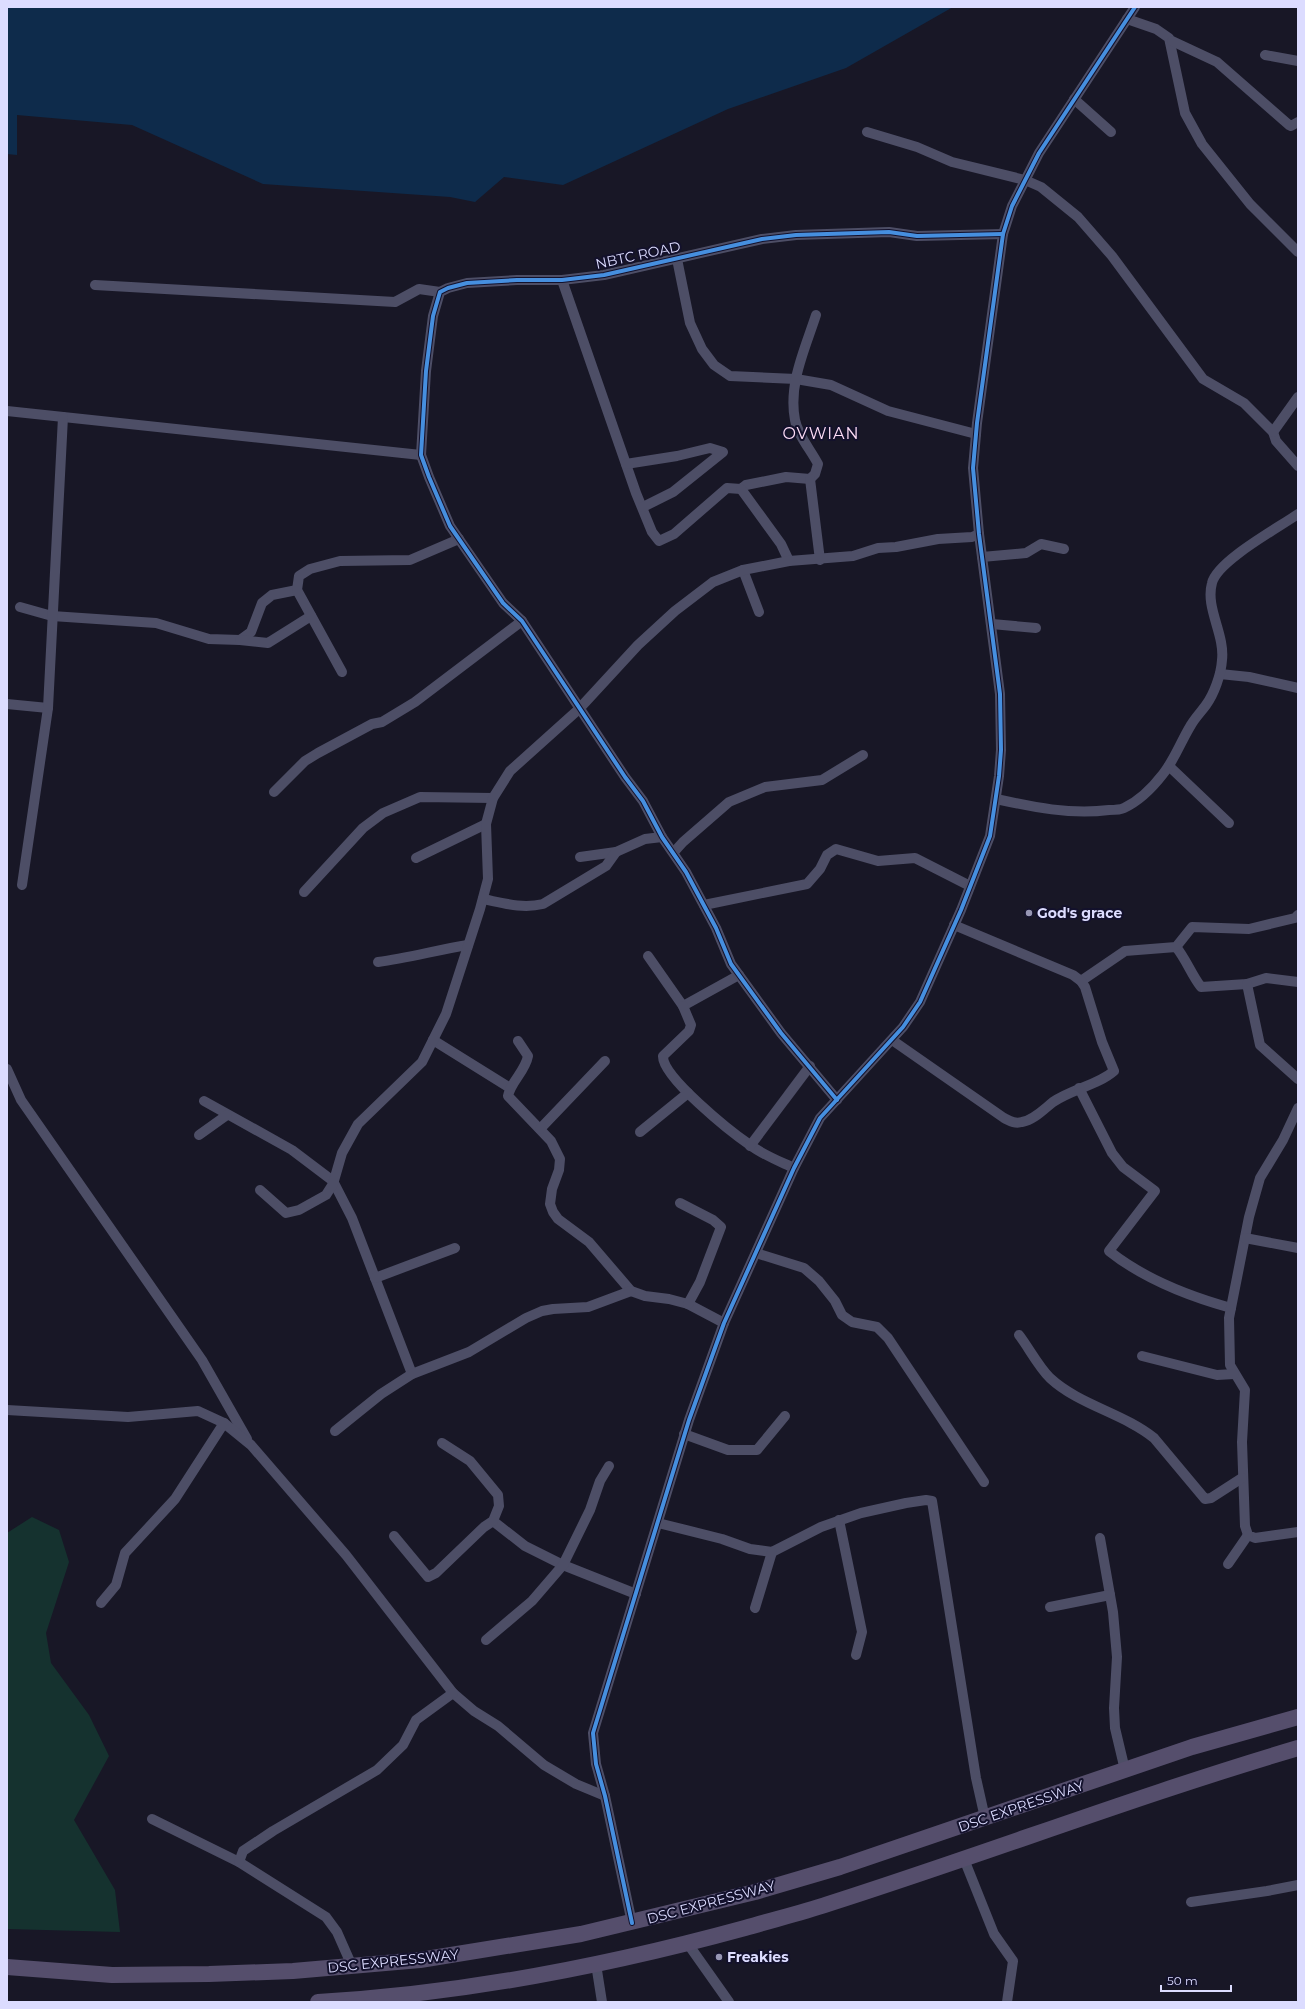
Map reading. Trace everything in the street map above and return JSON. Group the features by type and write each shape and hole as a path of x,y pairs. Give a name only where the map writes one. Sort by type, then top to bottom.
{"main road":[{"name":"DSC EXPRESSWAY","path":"7,1967 112,1975 293,1971 420,1960 581,1934 632,1923 755,1892 840,1867 1192,1747 1298,1717"},
{"path":"318,2002 461,1988 596,1964 688,1944 826,1905 964,1859 1112,1807 1298,1748"}],"street":[{"path":"632,1923 605,1796 596,1764 593,1733 684,1434 724,1323 794,1168 820,1118 892,1040 920,1002 954,925 990,836 1001,756 1000,694 979,534 973,468 976,434 1003,234 1012,206 1039,154 1135,7"},
{"path":"1127,19 1156,29 1172,41 1217,62 1289,125 1291,126 1298,122"},
{"path":"1172,41 1179,87 1185,113 1202,144 1250,204 1298,252"},
{"path":"1264,55 1298,61"},
{"path":"1074,99 1111,132"},
{"path":"867,132 917,147 952,162 1025,180 1040,187 1078,217 1112,256 1203,379 1244,403 1273,432 1276,440 1298,466"},
{"name":"NBTC ROAD","path":"440,292 448,288 467,283 517,280 562,280 604,275 762,239 796,235 889,232 917,236 1003,234"},
{"path":"677,259 690,323 702,349 714,365 730,376 796,379 831,385 888,411 976,434"},
{"path":"562,280 626,464 652,532 659,541 674,534 727,488 741,489 746,485 786,477 810,479 815,474 818,464 802,438 795,421 793,389 816,315"},
{"path":"95,285 395,302 419,289 440,292 433,316 426,371 421,455 450,526 504,603 522,621 561,678 579,709 643,801 662,837 674,852 704,905 731,964 781,1033 837,1100"},
{"path":"1273,432 1298,397"},
{"path":"7,411 421,455"},
{"path":"22,885 48,708 63,417"},
{"path":"626,464 677,456 710,448 723,452 674,492 643,507"},
{"path":"810,479 820,560"},
{"path":"741,489 781,544 789,561"},
{"path":"996,799 1050,810 1093,812 1123,809 1145,794 1178,753 1191,724 1207,704 1220,674 1223,659 1221,638 1211,599 1212,583 1218,571 1234,557 1296,519"},
{"path":"260,1190 286,1213 299,1210 326,1195 333,1184 342,1153 358,1124 422,1062 446,1014 483,899 488,879 486,824 494,798 510,771 579,709 633,650 675,611 714,582 743,570 789,561 820,560 853,556 878,548 896,547 938,539 972,537 979,534"},
{"path":"342,672 297,590 296,573 340,561 410,560 459,539"},
{"path":"982,557 1026,553 1040,544 1064,549"},
{"path":"743,570 759,612"},
{"path":"240,640 251,632 262,603 272,595 297,590"},
{"path":"20,607 52,616 156,623 209,639 268,643 311,616"},
{"path":"274,792 311,757 372,724 382,722 415,702 522,621"},
{"path":"992,624 1036,628"},
{"path":"1220,674 1249,676 1298,688"},
{"path":"7,704 48,708"},
{"path":"674,852 683,842 730,802 765,787 822,780 863,755"},
{"path":"1169,766 1229,823"},
{"path":"304,892 363,828 383,813 420,797 494,798"},
{"path":"416,858 486,824"},
{"path":"580,857 616,852 645,839 662,837"},
{"path":"704,905 807,884 820,869 827,855 836,849 878,861 914,858 970,886"},
{"path":"483,899 516,906 532,907 543,904 606,866 616,852"},
{"path":"1081,980 1125,951 1176,947 1192,927 1249,929 1297,918"},
{"path":"892,1040 1004,1118 1015,1123 1027,1121 1055,1101 1079,1088 1109,1075 1114,1071 1113,1064 1102,1042 1085,987 1081,980 1073,975 954,925"},
{"path":"378,962 410,958 428,952 468,945"},
{"path":"1176,947 1184,956 1192,976 1201,987 1247,984 1266,978 1298,982"},
{"path":"648,956 683,1006 691,1024 689,1030 663,1056 663,1061 666,1068 688,1093 750,1146 794,1168"},
{"path":"683,1006 739,975"},
{"path":"1247,984 1260,1045 1298,1079"},
{"path":"433,1040 510,1088"},
{"path":"518,1041 525,1049 528,1056 526,1065 510,1088 508,1096 551,1141 560,1159 559,1170 551,1196 550,1204 553,1212 567,1227 590,1242 631,1291 645,1296 669,1299 688,1304 724,1323"},
{"path":"540,1129 605,1061"},
{"path":"750,1146 810,1066"},
{"path":"7,1069 21,1100 202,1360 251,1445 346,1555 453,1693 474,1711 498,1726 544,1765 576,1784 605,1796"},
{"path":"1079,1088 1112,1153 1123,1167 1155,1191 1109,1251 1129,1266 1196,1298 1231,1308"},
{"path":"640,1132 688,1093"},
{"path":"204,1100 227,1115 292,1150 333,1181 352,1218 412,1374"},
{"path":"1298,1108 1283,1140 1260,1178 1250,1210 1229,1318 1230,1365 1234,1374 1245,1390 1242,1442 1242,1478 1245,1526 1248,1535 1254,1538 1298,1532"},
{"path":"199,1135 227,1115"},
{"path":"680,1203 713,1220 721,1227 700,1282 688,1304"},
{"path":"1245,1238 1298,1248"},
{"path":"375,1278 455,1248"},
{"path":"756,1253 804,1268 820,1281 835,1301 842,1315 852,1322 877,1327 888,1338 984,1482"},
{"path":"335,1432 381,1394 412,1374 469,1352 542,1311 588,1306 631,1291"},
{"path":"1019,1335 1049,1377 1077,1397 1105,1409 1147,1432 1154,1438 1205,1499 1211,1498 1242,1478"},
{"path":"1142,1356 1217,1375 1234,1374"},
{"path":"7,1410 128,1417 198,1411 224,1424 251,1445"},
{"path":"684,1434 728,1450 757,1450 785,1416"},
{"path":"101,1603 116,1585 125,1553 175,1499 224,1424"},
{"path":"394,1536 428,1577 436,1573 484,1526 493,1521 499,1506 498,1495 470,1461 442,1443"},
{"path":"486,1640 532,1601 563,1565 590,1510 600,1481 609,1466"},
{"path":"658,1523 722,1539 750,1549 772,1552 839,1520 873,1510 906,1503 926,1500 932,1501 976,1778 985,1818"},
{"path":"839,1520 862,1632 856,1656"},
{"path":"493,1521 525,1546 563,1565 636,1594"},
{"path":"1228,1564 1248,1535"},
{"path":"1100,1538 1110,1595 1117,1657 1114,1708 1115,1728 1126,1770"},
{"path":"755,1608 772,1552"},
{"path":"1050,1607 1110,1595"},
{"path":"238,1862 243,1851 249,1847 377,1770 403,1745 416,1720 453,1693"},
{"path":"152,1818 238,1862 326,1917 337,1932 352,1966"},
{"path":"964,1859 994,1934 1013,1960 1007,2002"},
{"path":"1191,1902 1298,1885"},
{"path":"688,1944 729,2002"},
{"path":"596,1964 602,2002"}],"green space":[{"path":"32,1517 59,1530 69,1562 46,1633 51,1663 89,1715 109,1756 74,1820 115,1890 120,1932 7,1929 7,1533"}],"water":[{"path":"7,7 953,7 846,68 728,109 563,185 504,177 475,202 450,197 263,184 132,125 17,115 17,155 7,154"}],"cycle path":[{"path":"632,1923 605,1796 596,1764 593,1733 689,1420 724,1323 794,1168 820,1118 903,1027 920,1002 961,910 990,836 999,776 1001,750 1000,694 979,534 973,468 977,423 1003,234 1012,206 1039,153 1135,7"},
{"path":"837,1100 781,1033 731,964 716,928 686,872 662,837 643,801 625,777 522,621 503,603 450,526 421,455 426,371 433,316 440,292 448,288 467,283 517,280 562,280 604,275 762,239 796,235 889,232 917,236 1003,234"}],"place":[{"name":"God's grace","path":"1029,913"},
{"name":"Freakies","path":"719,1957"}],"district":[{"name":"OVWIAN","path":"821,433"}]}
